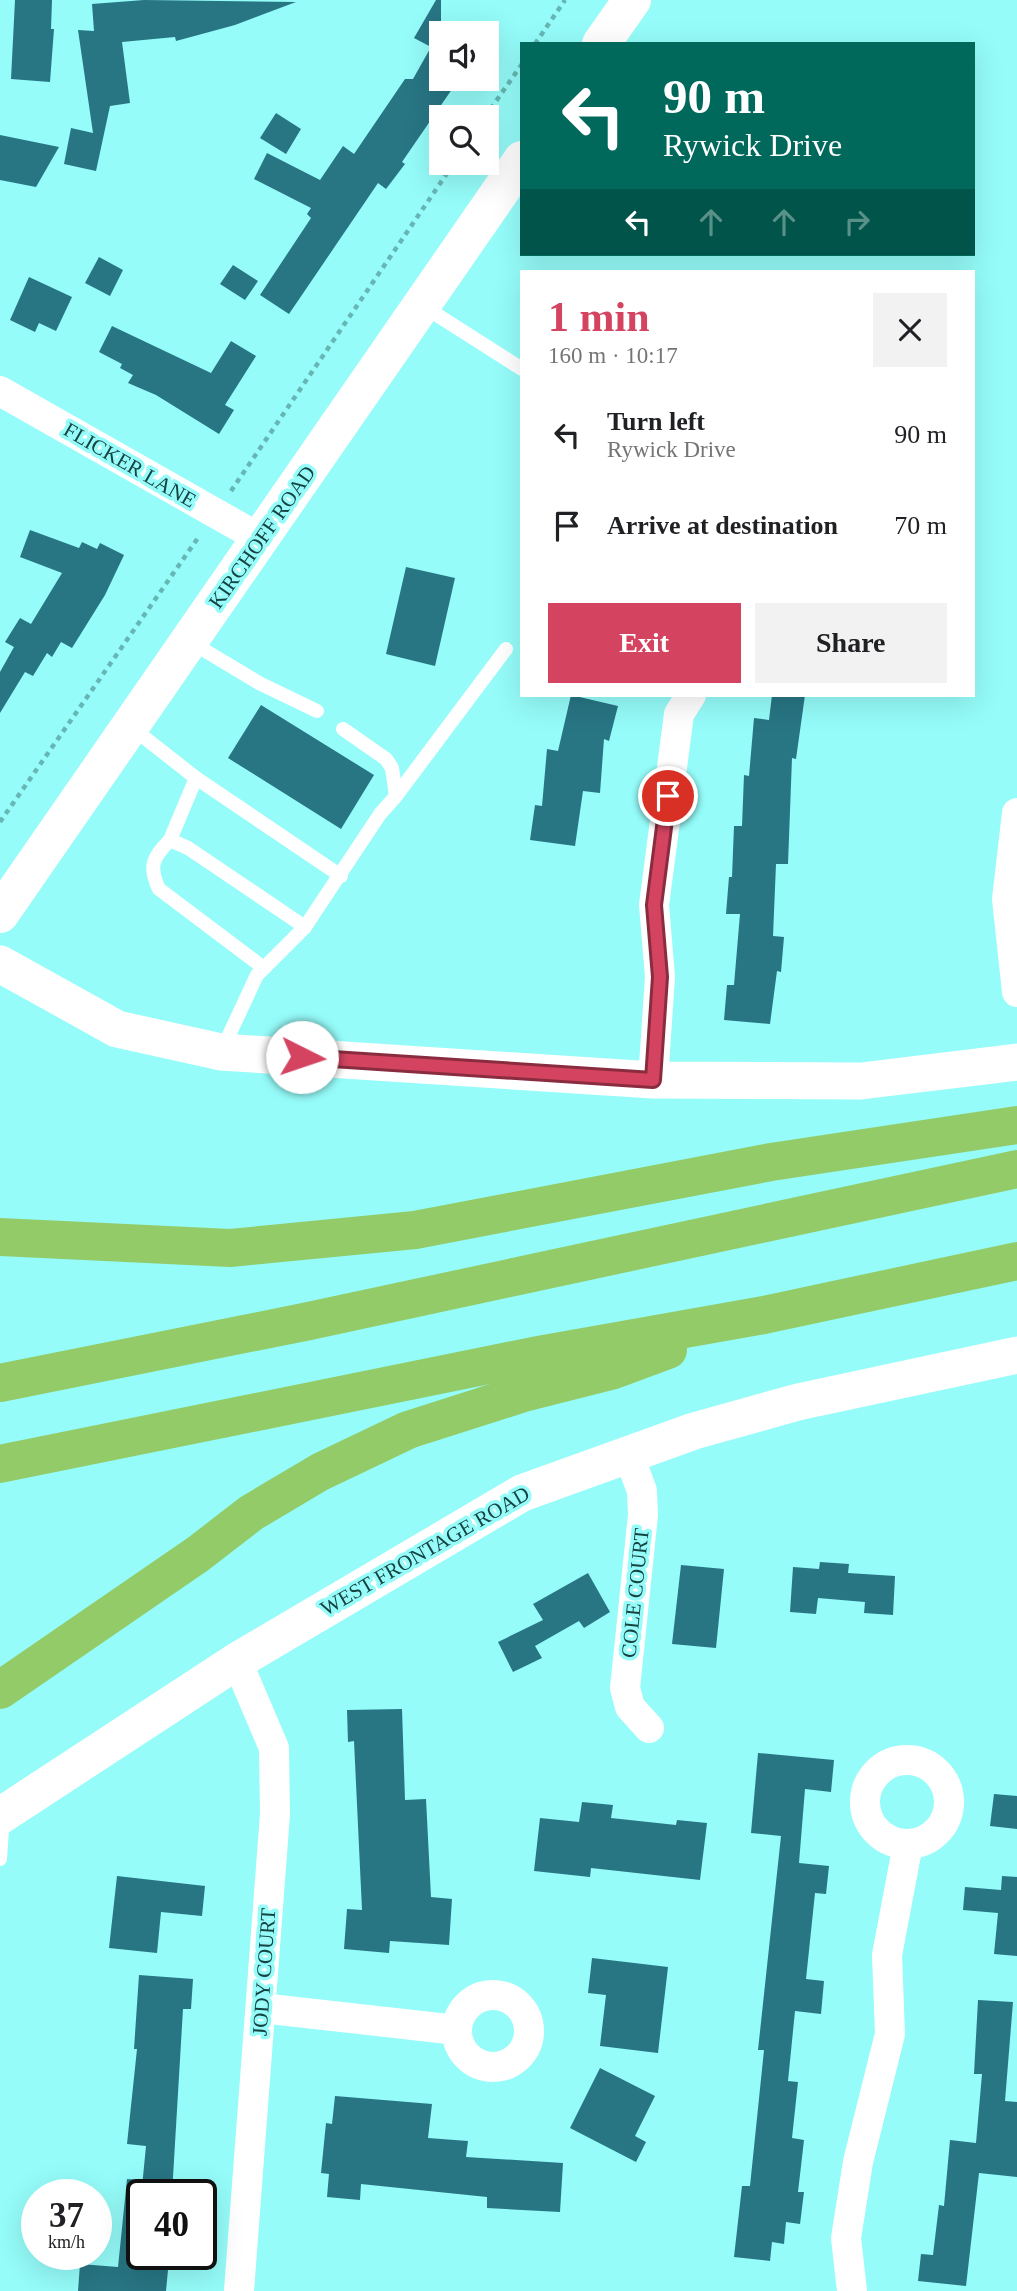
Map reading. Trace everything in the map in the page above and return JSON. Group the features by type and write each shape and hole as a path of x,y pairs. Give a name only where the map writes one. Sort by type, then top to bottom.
{"highway":[{"path":"0,1237 230,1248 415,1230 771,1162 1017,1125"},
{"path":"0,1383 309,1321 1017,1169"},
{"path":"0,1219 122,1243"},
{"path":"0,1464 533,1356 764,1315 1017,1261"},
{"path":"0,1690 198,1554 251,1513 320,1472 408,1430 527,1392 614,1370 764,1315"}],"main road":[{"path":"602,42 632,0"},
{"name":"KIRCHOFF ROAD","path":"0,914 520,163"}],"street":[{"name":"FLICKER LANE","path":"0,391 261,539"},
{"path":"653,1080 660,977 654,905 679,714 690,697"},
{"path":"1017,814 1007,899 1017,992"},
{"path":"0,964 117,1029 221,1052 653,1080 860,1081 1017,1062"},
{"name":"WEST FRONTAGE ROAD","path":"1,1815 237,1661 522,1493 628,1453 798,1402 1017,1355"},
{"name":"COLE COURT","path":"628,1453 642,1491 643,1515 625,1688 630,1707 649,1728"},
{"name":"JODY COURT","path":"237,1661 274,1748 275,1814 239,2291"},
{"path":"852,2291 846,2238 858,2162 890,2034 887,1955 908,1844"},
{"path":"261,2008 457,2030"}],"lane":[{"path":"421,306 520,368"},
{"path":"190,641 259,683 317,711"},
{"path":"221,1052 251,987 264,968 305,927 380,814 506,649"},
{"path":"130,726 196,778 341,876"},
{"path":"343,729 386,759 392,768 396,796"},
{"path":"196,778 170,840 154,857 151,873 159,889 264,968"},
{"path":"170,840 188,848 305,927"},
{"path":"0,1860 1,1815"}],"path":[{"path":"536,42 565,0"},
{"path":"493,105 520,67"}],"building":[{"path":"15,0 52,0 51,29 54,29 50,82 11,79"},
{"path":"144,0 296,2 235,25 176,41 175,37 122,42 130,103 110,106 96,171 64,164 71,128 93,133 78,30 94,31 92,4"},
{"path":"436,0 441,0 441,21 429,21 429,46 414,38"},
{"path":"429,51 429,91 451,91 441,105 429,105 429,123 402,162 405,164 386,189 378,183 289,314 260,295 311,218 307,214 311,208 254,179 267,153 320,180 343,146 354,154 405,79 413,79"},
{"path":"276,113 301,129 286,154 260,138"},
{"path":"0,135 59,147 36,187 0,180"},
{"path":"99,257 123,270 110,296 85,283"},
{"path":"233,265 258,281 245,300 220,284"},
{"path":"29,277 72,297 56,331 39,323 35,332 10,320"},
{"path":"112,326 211,373 231,341 256,356 225,405 234,410 219,434 156,395 128,383 133,375 120,368 122,364 99,352"},
{"path":"30,530 79,548 82,542 97,549 100,543 124,555 105,595 72,648 61,642 52,657 47,653 33,676 25,672 0,713 0,672 14,647 5,642 20,618 31,624 62,573 20,557"},
{"path":"406,567 455,578 435,666 386,654"},
{"path":"571,697 618,706 609,741 604,739 600,793 583,791 575,846 530,840 535,805 542,806 547,749 558,751"},
{"path":"772,697 805,697 796,759 792,758 788,864 776,864 773,936 784,937 781,972 777,971 770,1024 724,1020 727,985 734,985 740,914 726,914 729,877 732,877 734,826 742,826 744,775 749,776 754,718 769,720"},
{"path":"261,705 374,775 341,829 228,758"},
{"path":"820,1562 849,1564 848,1573 895,1576 893,1615 864,1613 865,1602 818,1598 816,1614 790,1612 793,1567 819,1569"},
{"path":"681,1565 724,1569 716,1648 672,1644"},
{"path":"588,1573 610,1612 584,1628 579,1621 535,1646 542,1658 513,1672 498,1642 543,1620 533,1604"},
{"path":"402,1709 405,1800 426,1799 431,1897 452,1899 449,1945 390,1941 389,1953 344,1949 347,1909 362,1910 354,1741 348,1742 347,1710"},
{"path":"758,1753 834,1760 831,1792 805,1789 799,1863 829,1866 826,1894 815,1893 806,1979 824,1981 821,2014 795,2011 788,2081 798,2082 792,2138 804,2140 798,2192 804,2192 800,2224 786,2222 784,2244 772,2242 770,2261 734,2257 742,2186 750,2186 764,2050 758,2050 781,1836 751,1833"},
{"path":"994,1794 1017,1796 1017,1829 990,1826"},
{"path":"582,1802 613,1805 611,1818 676,1825 677,1820 707,1823 700,1880 591,1868 590,1877 534,1871 540,1818 579,1822"},
{"path":"117,1876 205,1886 202,1916 161,1912 157,1953 109,1948"},
{"path":"1002,1876 1017,1877 1017,1956 994,1954 998,1913 963,1910 965,1887 1001,1890"},
{"path":"592,1958 668,1967 658,2053 600,2046 606,1995 588,1993"},
{"path":"139,1975 193,1979 191,2009 183,2009 173,2179 143,2179 146,2146 127,2144 137,2049 134,2049"},
{"path":"978,2000 1013,2002 1005,2101 1017,2102 1017,2177 979,2173 966,2286 918,2281 921,2254 933,2255 939,2205 944,2206 950,2140 976,2143 982,2074 974,2074"},
{"path":"600,2068 655,2096 635,2136 646,2142 636,2162 570,2128"},
{"path":"335,2096 432,2104 428,2138 468,2141 466,2157 563,2163 560,2212 487,2208 487,2197 361,2184 360,2200 327,2197 329,2174 321,2173 326,2123 332,2124"},
{"path":"126,2189 126,2270 168,2270 166,2291 78,2291 80,2270 112,2270 112,2267 118,2267"}],"route":[{"path":"302,1057 653,1080 660,977 654,905 668,796"}]}
